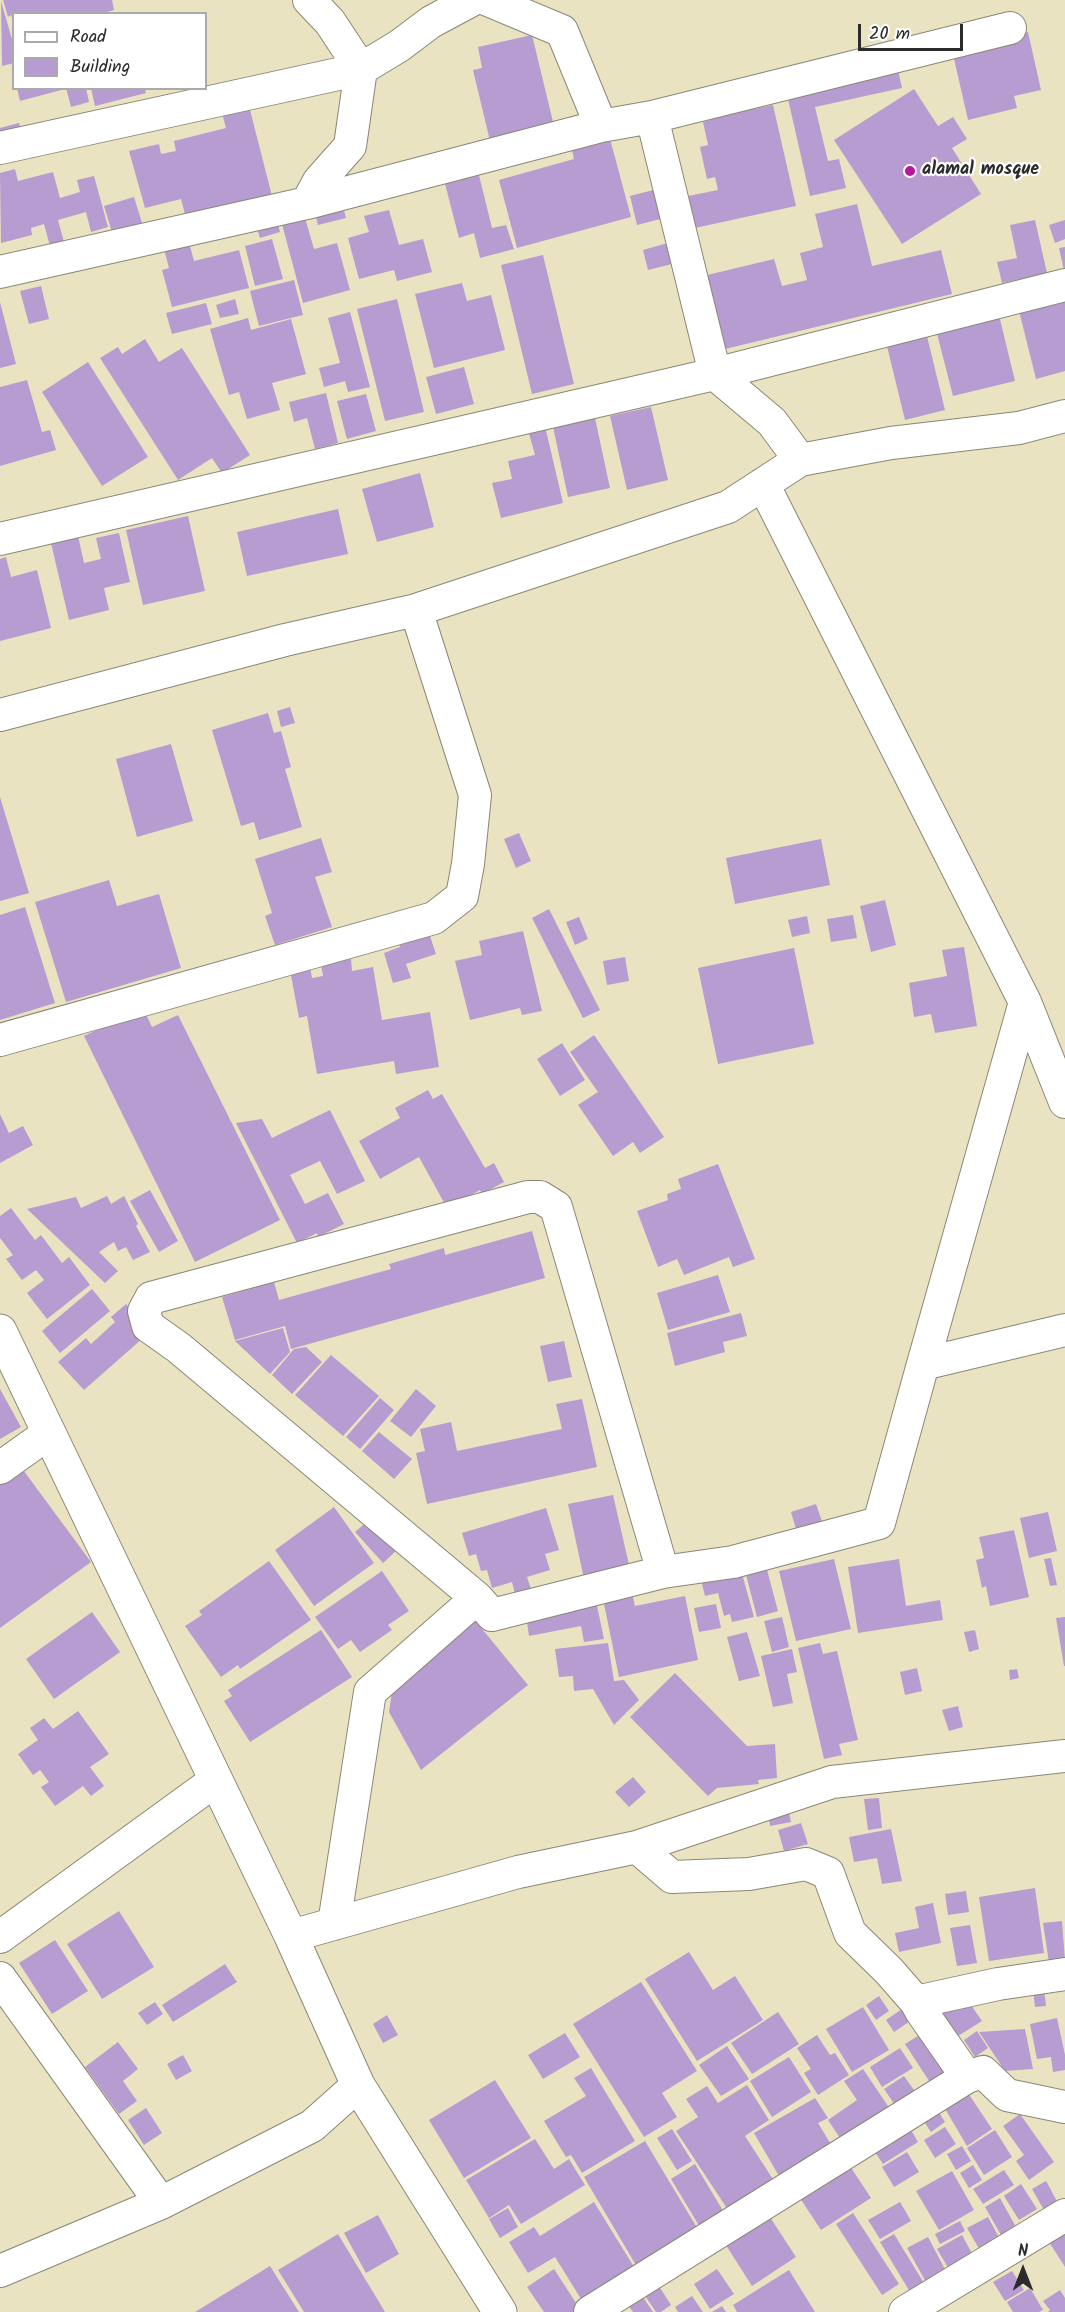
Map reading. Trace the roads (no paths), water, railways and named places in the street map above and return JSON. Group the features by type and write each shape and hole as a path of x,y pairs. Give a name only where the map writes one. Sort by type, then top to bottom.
{"street":[{"path":"307,203 319,181 350,146 361,69 330,22 309,0"},
{"path":"0,148 361,69 399,46 431,22 472,0"},
{"path":"488,0 562,30 601,126"},
{"path":"0,272 307,203 601,126 652,117 1010,28"},
{"path":"652,117 715,374 772,422 800,460"},
{"path":"0,539 715,374 1065,285"},
{"path":"0,715 285,640 416,610 728,507 800,460 891,443 1019,428 1065,416"},
{"path":"763,484 1025,1002 1065,1102"},
{"path":"0,1040 434,918 462,896 468,864 475,795 416,610"},
{"path":"663,1572 556,1207 540,1197 528,1197 151,1298 144,1311 148,1326 179,1348 477,1598 492,1615 663,1572 733,1562 879,1523 1025,1002"},
{"path":"923,1364 1065,1330"},
{"path":"0,1331 291,1936 358,2085 500,2312"},
{"path":"0,1468 49,1433"},
{"path":"334,1924 370,1692 477,1598"},
{"path":"291,1936 518,1872 636,1847 832,1782 1065,1756"},
{"path":"0,1936 216,1780"},
{"path":"636,1847 672,1877 749,1874 806,1864 828,1873 850,1933 889,1971 916,2002 967,2077"},
{"path":"916,2002 998,1984 1065,1974"},
{"path":"0,1978 161,2203"},
{"path":"590,2312 967,2077 983,2072 1007,2095 1065,2107"},
{"path":"0,2271 161,2203 312,2126 358,2085"},
{"path":"905,2312 1065,2215"}],"place":[{"name":"alamal mosque","path":"910,171"}]}
